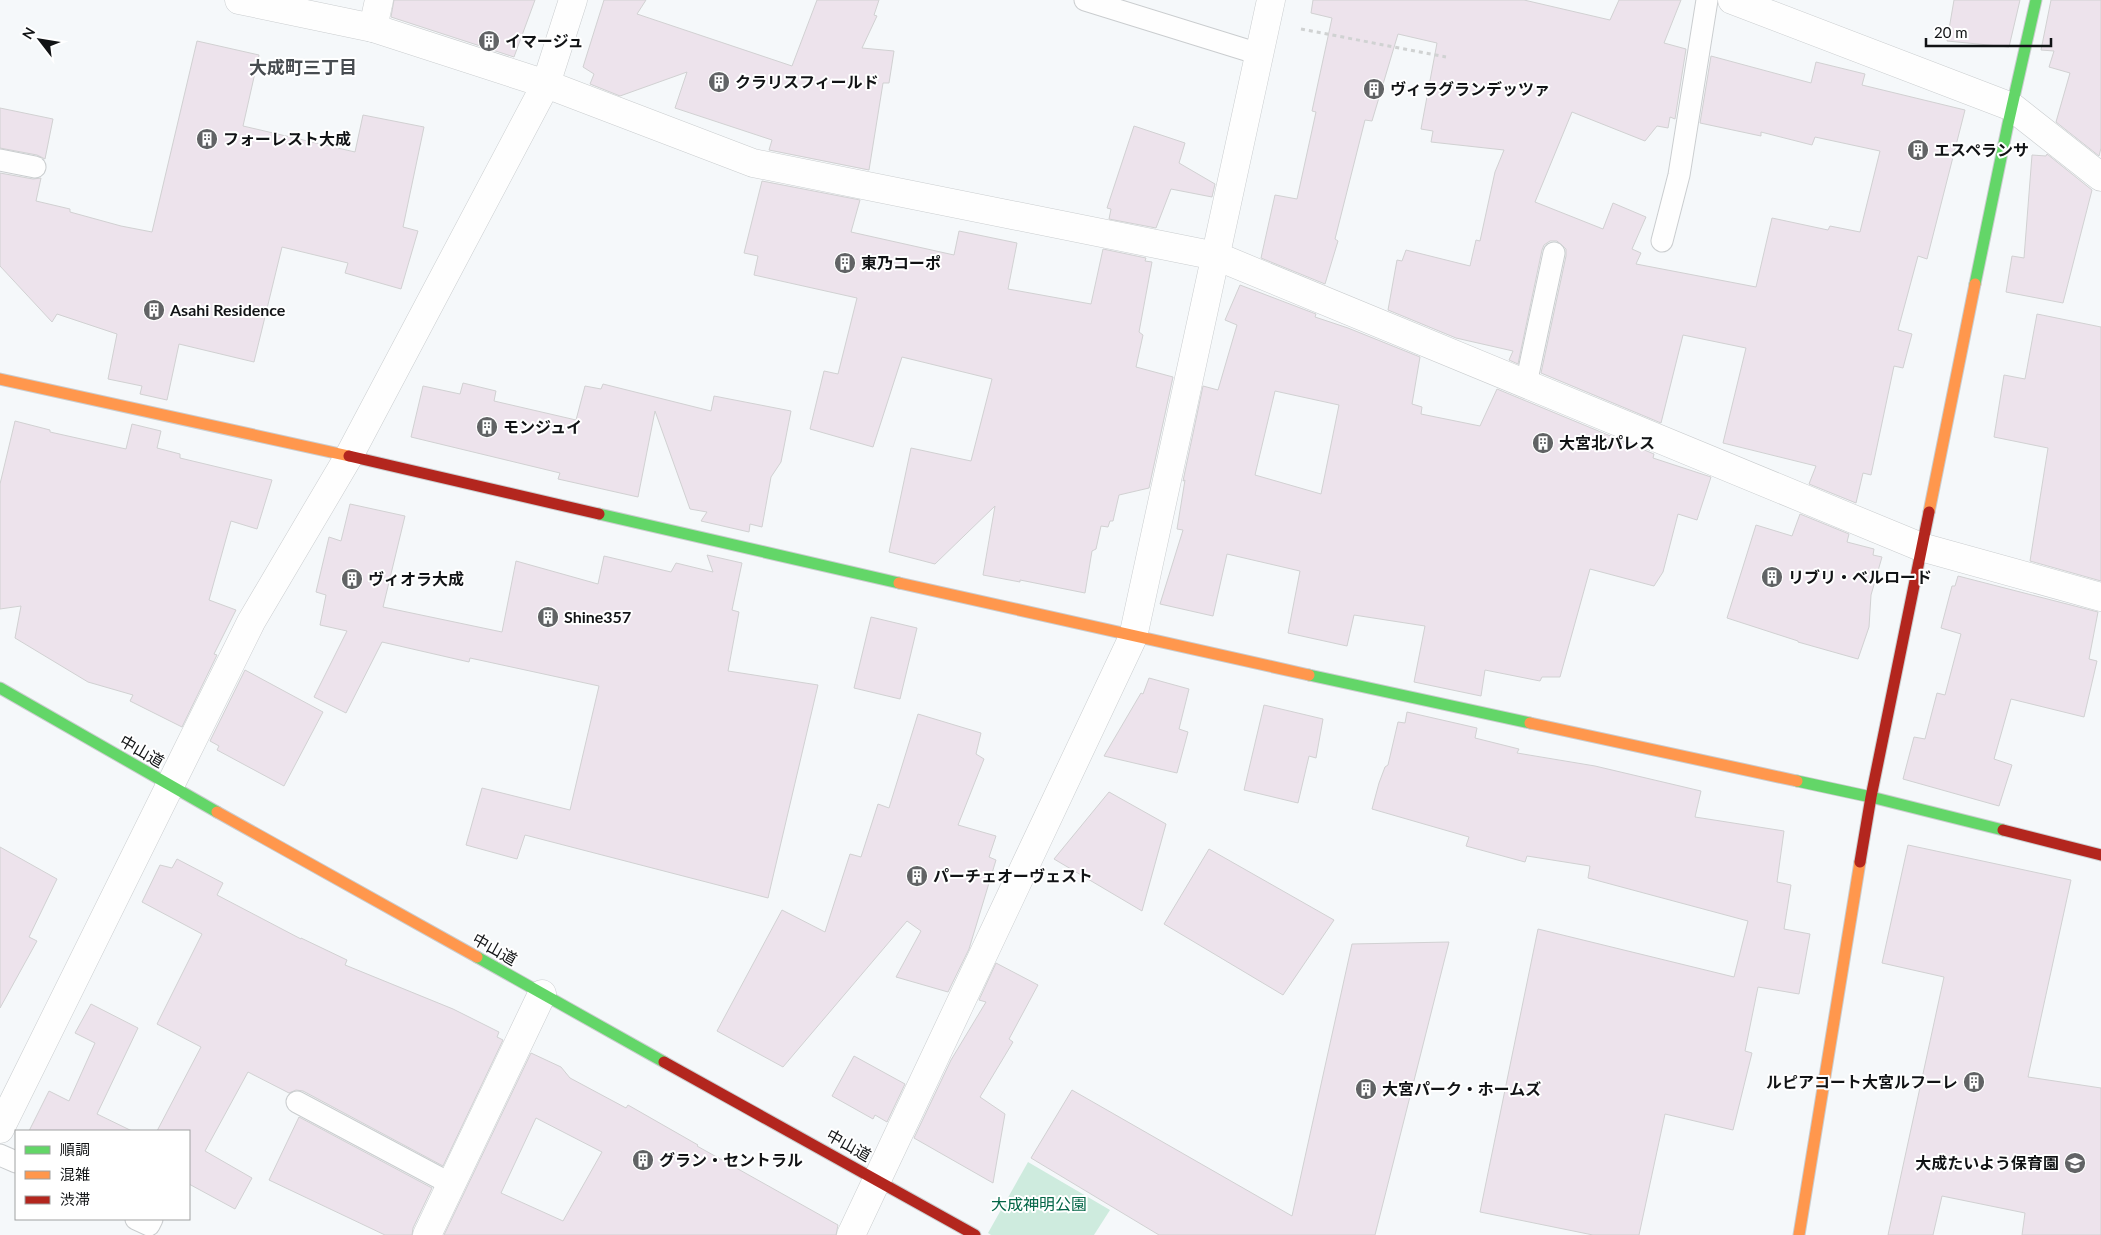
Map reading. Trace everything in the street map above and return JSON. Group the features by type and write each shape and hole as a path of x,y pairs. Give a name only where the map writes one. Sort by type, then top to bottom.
{"main road":[{"path":"1799,1235 1871,797 2012,107 2036,0"},
{"path":"0,379 349,456 1133,636 1871,797 2101,855"},
{"name":"中山道","path":"0,688 169,785 975,1235"}],"street":[{"path":"239,0 373,28 546,84 753,163 1216,256 1921,547 2101,597"},
{"path":"373,28 379,0"},
{"path":"0,1129 251,622 349,456 546,84 573,0"},
{"path":"1732,0 2012,107 2101,177"},
{"path":"851,1235 1133,636 1269,11"},
{"path":"427,1235 542,994"}],"lane":[{"path":"1085,0 1259,54"},
{"path":"1662,241 1679,175 1707,0"},
{"path":"0,160 35,167"},
{"path":"1526,384 1554,253"},
{"path":"297,1102 451,1184"},
{"path":"0,1155 15,1162"},
{"path":"138,1220 149,1225 152,1220"}],"path":[{"path":"1269,11 1446,57"}],"green space":[{"name":"大成神明公園","path":"1028,1162 1110,1210 1094,1235 991,1235 988,1233"}],"building":[{"name":"イマージュ","path":"394,0 535,0 514,57 391,17"},
{"path":"604,0 646,0 637,14 792,66 817,0 879,0 874,15 877,16 862,48 894,51 889,83 883,83 869,170 769,150 772,140 675,108 687,72 620,96 590,84 594,74 583,67"},
{"path":"1313,0 1524,0 1610,20 1619,0 1681,0 1664,43 1686,49 1675,119 1670,117 1668,128 1657,126 1645,141 1572,112 1535,202 1603,229 1613,203 1646,217 1632,249 1641,253 1636,264 1756,287 1772,218 1828,230 1830,226 1860,232 1880,151 1815,137 1812,145 1761,132 1761,136 1700,123 1711,56 1811,83 1816,62 1865,74 1862,85 1965,110 1927,259 1918,256 1898,330 1912,334 1903,368 1894,366 1871,475 1863,473 1856,503 1809,484 1816,466 1723,443 1746,348 1683,335 1661,423 1541,373 1566,256 1566,249 1557,241 1550,241 1544,245 1542,250 1518,364 1509,360 1513,351 1456,338 1388,310 1397,260 1402,261 1406,250 1470,266 1476,240 1480,241 1495,172 1504,150 1431,142 1433,131 1421,129 1437,43 1398,34 1372,121 1365,120 1335,239 1338,241 1325,284 1261,258 1275,195 1297,199 1316,112 1312,111 1332,18 1311,13"},
{"path":"1954,0 2020,0 2009,47 1947,41"},
{"path":"2051,0 2101,0 2101,148 2099,156 2056,122 2070,73 2049,67 2054,51 2041,50"},
{"path":"197,41 259,55 243,126 355,152 363,115 424,127 403,227 418,231 401,289 345,273 348,263 282,247 254,362 179,344 167,400 140,394 142,386 108,379 117,334 57,314 52,322 0,266 0,173 33,179 41,178 36,201 70,209 70,212 121,226 152,232"},
{"path":"0,108 53,119 45,159 37,155 0,148"},
{"path":"1134,126 1185,143 1179,163 1215,184 1212,197 1171,189 1156,228 1109,219 1111,209 1107,208"},
{"path":"2047,154 2092,190 2063,303 2006,292 2012,256 2024,258 2032,155 2046,156"},
{"path":"762,181 860,200 851,232 954,255 959,231 1017,243 1008,289 1091,304 1103,249 1146,258 1145,261 1152,262 1139,332 1143,335 1136,367 1173,377 1149,488 1119,495 1113,521 1110,521 1108,527 1101,526 1096,549 1092,551 1085,593 1020,580 1020,582 983,575 995,506 935,564 889,552 911,448 971,461 992,379 902,357 873,447 810,429 824,371 838,374 857,298 754,275 758,256 744,253"},
{"path":"1240,285 1316,314 1315,317 1420,357 1412,404 1422,407 1421,414 1480,426 1497,389 1654,454 1653,458 1711,477 1697,520 1678,514 1663,572 1654,586 1590,569 1560,677 1542,677 1540,681 1485,670 1481,696 1414,682 1425,626 1354,615 1347,646 1288,633 1300,571 1227,554 1213,616 1160,604 1183,530 1177,529 1185,480 1183,481 1203,386 1218,390 1237,325 1225,320","holes":["1275,391 1339,405 1321,494 1255,475"]},
{"path":"2037,314 2101,327 2101,581 2030,561 2048,448 1994,437 2004,375 2025,379"},
{"path":"463,383 496,391 494,401 576,420 585,386 601,389 603,384 711,411 714,396 791,411 781,462 771,477 762,527 750,524 749,532 701,521 707,512 690,509 655,411 638,497 558,479 560,473 411,437 423,386 460,394"},
{"path":"15,421 50,430 50,432 126,449 132,424 161,431 157,448 180,454 180,458 272,480 257,529 231,521 209,600 236,610 214,654 217,655 182,727 130,701 133,695 88,682 15,638 21,606 0,609 0,484"},
{"path":"350,504 405,516 383,607 502,632 516,561 598,584 604,556 671,572 676,563 713,572 707,555 742,563 732,610 739,612 728,671 818,685 768,898 525,835 517,859 466,845 482,788 570,810 599,686 470,658 469,662 382,642 346,713 314,697 347,631 320,625 326,595 316,592 329,537 341,541"},
{"path":"1800,514 1849,534 1847,542 1874,549 1873,555 1882,557 1871,595 1869,627 1858,659 1798,642 1727,618 1756,525 1792,536"},
{"path":"1958,576 2098,612 2089,659 2097,661 2084,717 2011,699 1994,759 2012,765 1999,806 1903,779 1914,737 1925,739 1937,693 1945,695 1961,634 1941,628 1952,586 1955,586"},
{"path":"871,617 917,628 900,699 854,688"},
{"path":"245,670 323,712 284,786 217,750 219,746 210,741"},
{"path":"1149,678 1189,689 1179,729 1188,732 1177,773 1104,756 1141,693 1143,694"},
{"path":"1264,705 1323,719 1316,758 1309,756 1298,803 1244,790"},
{"path":"1407,712 1477,728 1475,738 1519,749 1517,753 1595,766 1701,791 1695,817 1784,831 1777,882 1791,885 1784,929 1810,934 1799,994 1758,987 1745,1051 1752,1053 1733,1130 1665,1114 1639,1235 1593,1235 1480,1212 1538,929 1734,977 1748,921 1588,878 1590,866 1527,856 1525,862 1466,846 1469,837 1372,809 1379,783 1385,767 1388,765 1398,722 1405,723"},
{"path":"918,714 981,733 976,754 984,759 958,825 996,836 989,857 996,860 969,949 948,992 896,977 921,931 907,921 783,1067 717,1031 782,910 825,932 850,854 861,857 878,804 889,808"},
{"path":"1109,792 1166,824 1142,911 1054,859"},
{"name":"ルピアコート大宮ルフーレ","path":"1908,845 2071,880 2028,1077 2101,1088 2101,1235 2022,1235 2025,1213 1942,1196 1933,1235 1888,1235 1944,977 1882,963"},
{"path":"0,847 57,879 29,937 37,941 0,1008"},
{"path":"1209,849 1334,920 1283,995 1164,924"},
{"path":"177,859 223,883 217,895 301,939 347,960 345,965 453,1009 499,1032 497,1037 503,1040 443,1166 303,1091 296,1090 289,1093 248,1072 205,1151 252,1178 235,1209 190,1185 190,1130 158,1130 201,1047 157,1024 202,934 142,902 160,865 172,868"},
{"name":"大宮パーク・ホームズ","path":"1449,942 1375,1235 1159,1235 1031,1158 1072,1090 1292,1216 1352,944"},
{"path":"996,963 1038,985 1009,1039 1013,1042 980,1097 1005,1114 993,1183 914,1138 951,1060 986,1002 979,1000"},
{"path":"91,1004 138,1028 97,1114 130,1130 30,1130 49,1091 69,1101 95,1043 75,1033"},
{"path":"531,1053 561,1067 570,1078 626,1108 628,1105 838,1225 836,1235 444,1235","holes":["536,1118 602,1152 563,1221 501,1193"]},
{"path":"854,1056 905,1084 887,1122 875,1115 873,1119 832,1096"},
{"path":"299,1117 432,1188 413,1228 412,1235 385,1235 269,1180"}],"traffic: fast":[{"path":"1975,284 2036,0"},
{"path":"599,514 899,583"},
{"path":"1309,675 1530,723"},
{"path":"0,688 217,812"},
{"path":"1797,781 1871,797 2003,830"},
{"path":"477,957 664,1062"}],"traffic: slow":[{"path":"1929,512 1975,284"},
{"path":"0,379 349,456"},
{"path":"899,583 1309,675"},
{"path":"1530,723 1797,781"},
{"path":"217,812 477,957"},
{"path":"1799,1235 1860,862"}],"traffic: jam":[{"path":"349,456 599,514"},
{"path":"1860,862 1871,797 1929,512"},
{"path":"2003,830 2101,855"},
{"path":"664,1062 975,1235"}],"place":[{"name":"イマージュ","path":"489,41"},
{"name":"クラリスフィールド","path":"719,82"},
{"name":"ヴィラグランデッツァ","path":"1374,89"},
{"name":"フォーレスト大成","path":"207,139"},
{"name":"エスペランサ","path":"1918,150"},
{"name":"東乃コーポ","path":"845,263"},
{"name":"Asahi Residence","path":"154,310"},
{"name":"モンジュイ","path":"487,427"},
{"name":"大宮北パレス","path":"1543,443"},
{"name":"リブリ・ベルロード","path":"1772,577"},
{"name":"ヴィオラ大成","path":"352,579"},
{"name":"Shine357","path":"548,617"},
{"name":"パーチェオーヴェスト","path":"917,876"},
{"name":"ルピアコート大宮ルフーレ","path":"1974,1082"},
{"name":"大宮パーク・ホームズ","path":"1366,1089"},
{"name":"グラン・セントラル","path":"643,1160"},
{"name":"大成たいよう保育園","path":"2075,1163"}],"district":[{"name":"大成町三丁目","path":"303,68"}]}
